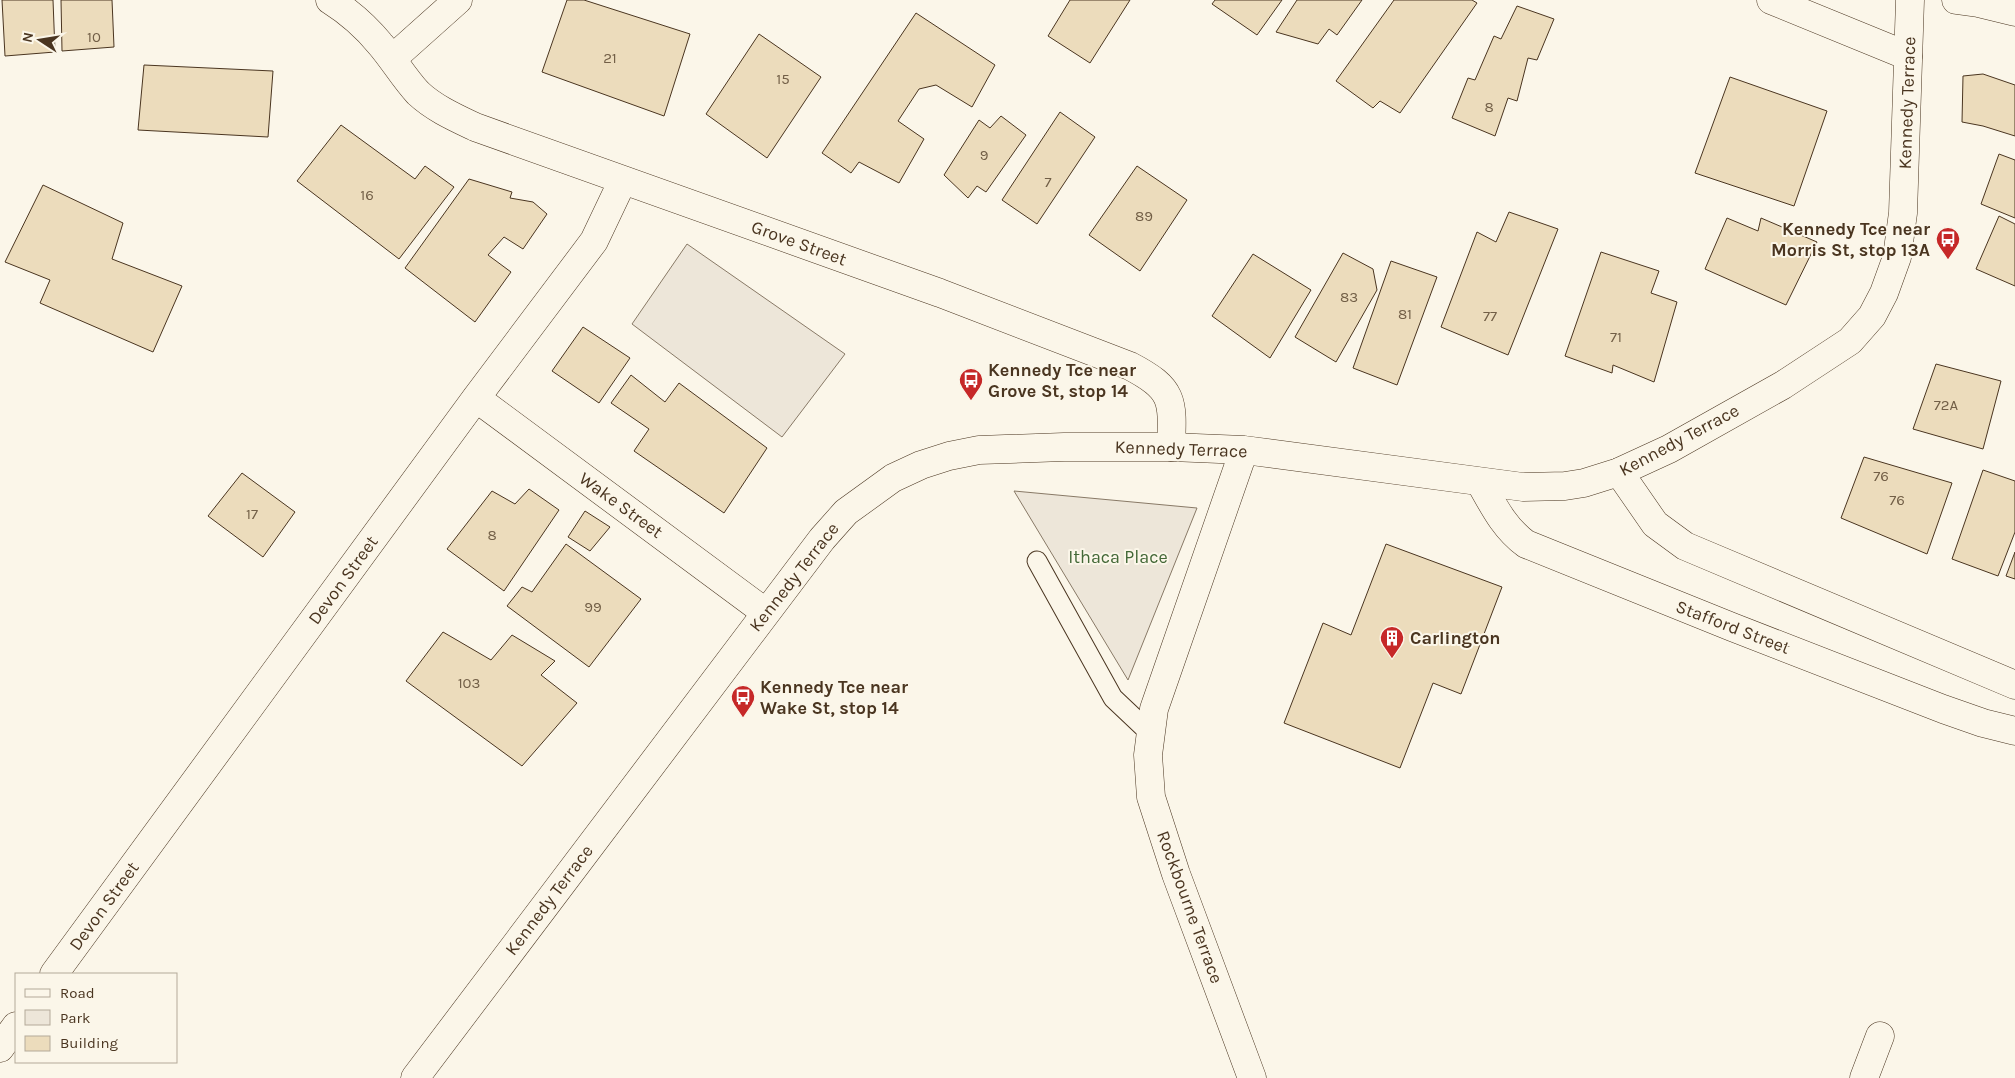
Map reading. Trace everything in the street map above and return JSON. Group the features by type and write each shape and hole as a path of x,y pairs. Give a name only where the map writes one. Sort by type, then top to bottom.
{"street":[{"name":"Grove Street","path":"330,0 363,25 418,92 434,106 474,127 940,293 1130,366 1154,380 1168,395 1172,416 1171,447"},
{"path":"392,59 458,0"},
{"path":"1771,0 1908,56"},
{"name":"Kennedy Terrace","path":"415,1078 822,539 846,512 893,478 921,465 949,456 979,450 1064,447 1171,447 1244,450 1523,487 1565,486 1619,472 1669,449 1783,385 1850,341 1872,316 1884,293 1897,257 1903,213 1910,0"},
{"path":"1956,0 2015,12"},
{"name":"Devon Street","path":"55,973 476,398 594,241 623,180"},
{"name":"Wake Street","path":"476,398 765,612"},
{"name":"Rockbourne Terrace","path":"1244,450 1154,710 1148,755 1151,797 1176,874 1252,1078"},
{"path":"1619,472 1655,524 1685,546 2015,685"},
{"name":"Stafford Street","path":"1480,482 1495,510 1514,535 1526,544 1732,627 1934,705 1983,723 2015,731"},
{"path":"0,1048 15,1027"},
{"path":"1864,1078 1880,1036"}],"lane":[{"path":"1037,561 1113,698 1150,733"}],"green space":[{"path":"687,244 845,354 782,437 632,324"},
{"name":"Ithaca Place","path":"1014,491 1197,508 1128,680"}],"building":[{"path":"2,0 53,0 55,52 5,56"},
{"path":"61,0 112,0 114,47 62,51"},
{"path":"567,0 584,0 690,34 664,116 542,72"},
{"path":"1070,0 1130,0 1090,63 1048,36"},
{"path":"1215,0 1282,0 1257,35 1212,4"},
{"path":"1297,0 1362,0 1337,35 1329,29 1318,44 1276,32"},
{"path":"1394,0 1472,0 1477,3 1400,113 1380,101 1373,108 1336,81"},
{"path":"1517,6 1554,19 1537,60 1528,58 1517,101 1508,98 1495,136 1452,118 1468,78 1475,80 1494,36 1501,39"},
{"path":"916,13 995,65 972,107 936,85 919,89 898,121 924,139 899,183 859,162 851,173 822,153"},
{"path":"759,34 821,77 767,158 706,114"},
{"path":"144,65 273,71 268,137 138,130"},
{"path":"1983,74 2015,85 2015,136 1962,122 1963,76"},
{"path":"1730,77 1827,111 1794,206 1695,173"},
{"path":"1060,112 1095,137 1037,224 1002,200"},
{"path":"1001,116 1026,135 986,192 977,186 968,198 944,175 979,120 990,128"},
{"path":"341,125 415,179 425,166 454,187 399,259 297,181"},
{"path":"1999,154 2015,160 2015,218 1981,204"},
{"path":"1137,166 1187,200 1140,271 1089,235"},
{"path":"469,179 512,192 510,198 533,202 547,214 523,249 504,237 488,255 511,272 475,322 405,268"},
{"path":"43,185 123,223 112,259 182,286 153,352 40,303 50,280 5,262"},
{"path":"1509,212 1558,229 1508,355 1441,327 1477,232 1496,242"},
{"path":"1999,216 2015,224 2015,286 1976,269"},
{"path":"1727,218 1758,231 1761,218 1817,242 1786,305 1705,269"},
{"path":"1601,252 1659,271 1651,293 1677,302 1654,382 1613,365 1612,373 1565,356"},
{"path":"1343,253 1373,269 1377,290 1336,362 1295,337"},
{"path":"1253,254 1311,290 1270,358 1212,316"},
{"path":"1391,261 1437,277 1397,385 1353,368"},
{"path":"583,327 630,358 599,403 552,371"},
{"path":"1936,364 2001,381 1983,449 1913,429"},
{"path":"631,375 665,402 679,383 767,448 724,513 634,451 649,429 611,403"},
{"path":"1864,457 1952,483 1927,554 1841,518"},
{"path":"1983,470 2015,481 2015,532 1998,576 1952,559"},
{"path":"242,473 295,512 263,557 208,516"},
{"path":"529,489 559,510 504,591 447,549 492,491 515,504"},
{"path":"585,511 610,527 590,551 568,537"},
{"path":"566,544 641,599 589,667 507,606 522,587 532,592"},
{"name":"Carlington","path":"1386,544 1502,587 1461,694 1433,683 1400,768 1284,723 1323,623 1351,635"},
{"path":"2015,552 2015,579 2006,576"},
{"path":"443,632 491,660 512,635 555,661 541,675 577,703 522,766 406,681"}],"place":[{"name":"Kennedy Tce near Morris St, stop 13A","path":"1948,260"},
{"name":"Kennedy Tce near Grove St, stop 14","path":"971,401"},
{"name":"Carlington","path":"1392,659"},
{"name":"Kennedy Tce near Wake St, stop 14","path":"743,718"}]}
